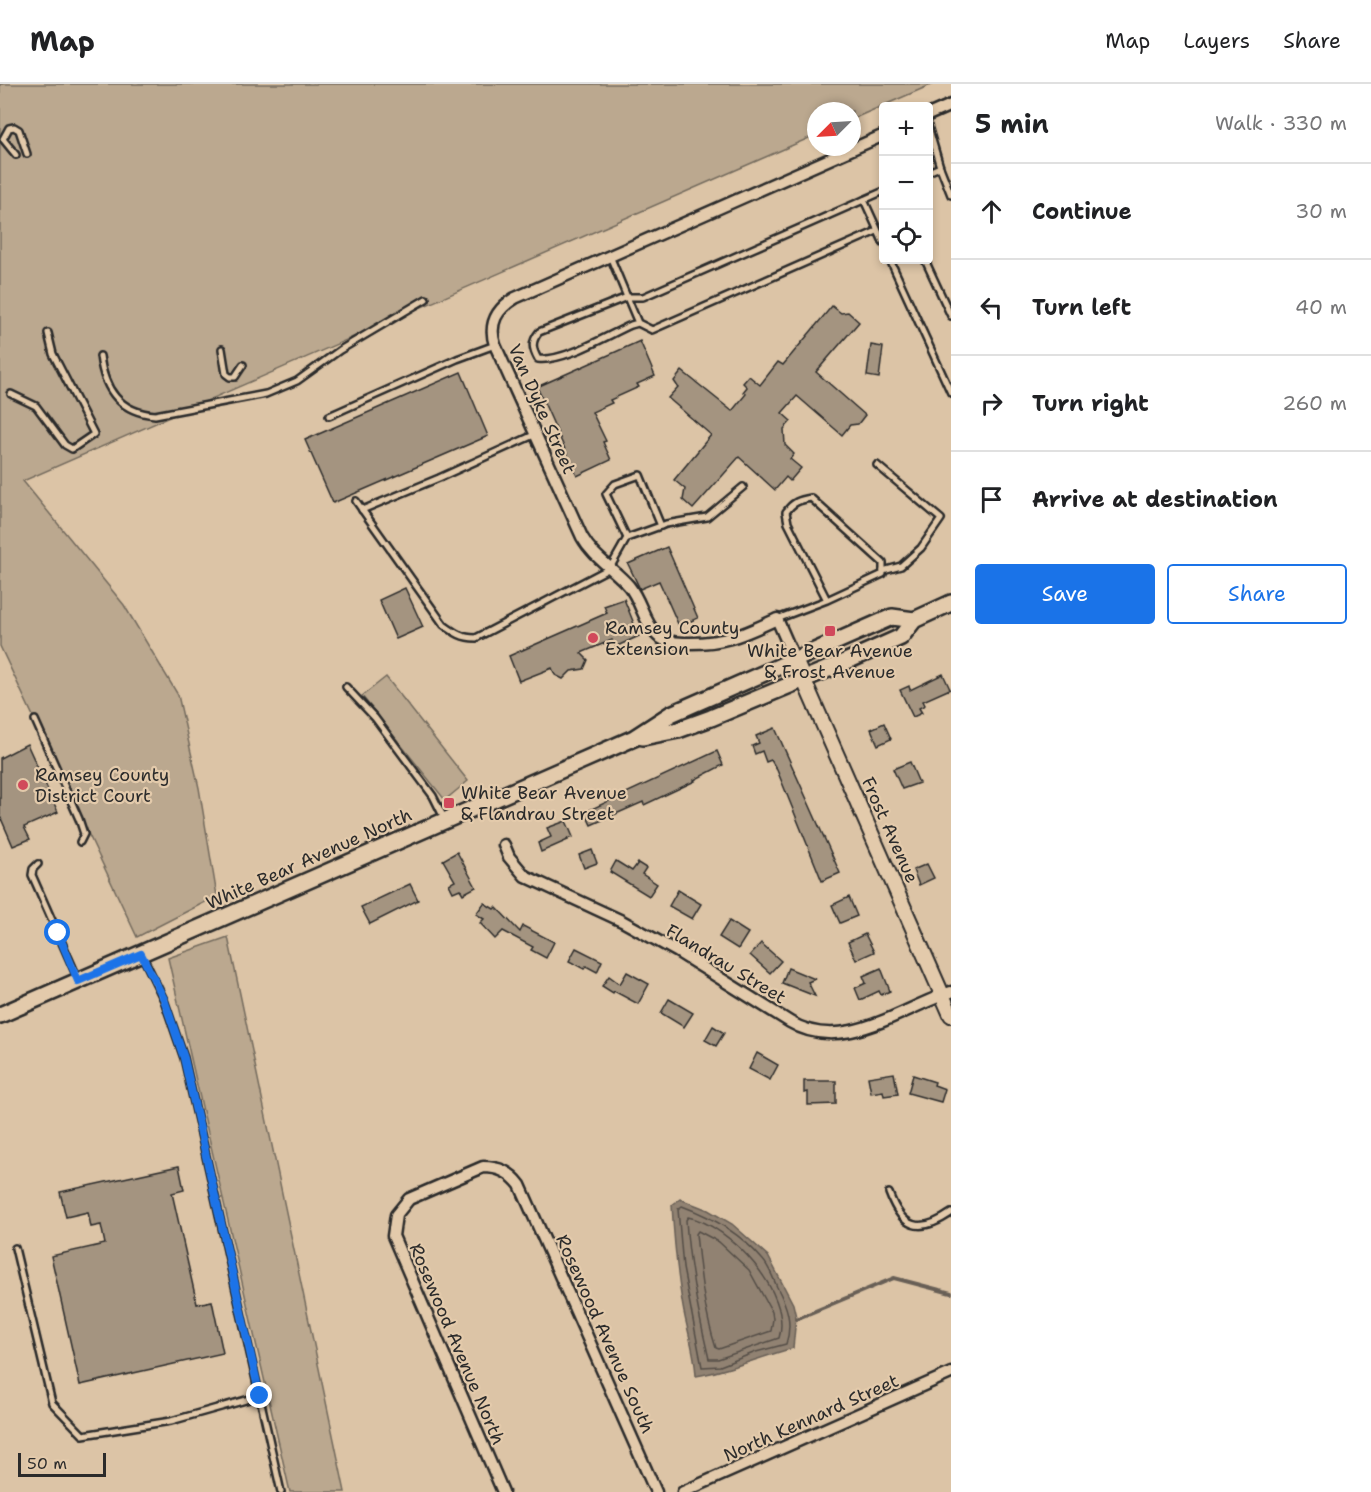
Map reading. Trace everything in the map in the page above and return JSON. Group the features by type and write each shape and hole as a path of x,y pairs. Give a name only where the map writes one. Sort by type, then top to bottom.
{"main road":[{"name":"White Bear Avenue North","path":"634,738 678,730 803,680 901,637 914,620 951,603"},
{"name":"White Bear Avenue North","path":"0,1015 634,738 671,714 892,617 914,620"}],"street":[{"path":"933,113 951,105"},
{"name":"Van Dyke Street","path":"777,619 719,642 708,644 665,641 649,626 631,588 587,545 582,537 495,345 492,333 493,321 500,309 515,298 879,137"},
{"path":"777,619 795,660"},
{"name":"Frost Avenue","path":"795,660 947,994 951,1015"},
{"name":"Flandrau Street","path":"504,845 509,857 525,876 631,926 807,1030 822,1033 851,1032 947,994"},
{"name":"Rosewood Avenue North","path":"503,1492 396,1246 393,1225 396,1215 409,1199 483,1167 493,1167 504,1171 514,1177 523,1190"},
{"name":"Rosewood Avenue South","path":"523,1190 656,1492"},
{"name":"North Kennard Street","path":"683,1492 951,1373"}],"lane":[{"path":"16,155 3,139 9,128 14,127 19,130 27,154"},
{"path":"933,143 951,195"},
{"path":"933,170 940,167"},
{"path":"638,323 547,360 538,359 533,350 533,340 539,332 627,297 643,297 879,194"},
{"path":"610,256 638,323 652,330 878,231 864,200"},
{"path":"892,264 951,393"},
{"path":"927,264 951,316"},
{"path":"100,356 102,371 118,400 141,414 154,415 266,394 297,381 340,350 426,298"},
{"path":"11,394 36,406 64,445 72,449 94,434 53,354 48,333"},
{"path":"329,416 457,359 495,345"},
{"path":"222,349 226,374 230,377 235,376 243,365"},
{"path":"362,510 536,434"},
{"path":"877,465 941,519 921,548 901,566 883,571"},
{"path":"627,538 606,494 615,484 640,475 661,526"},
{"path":"356,501 437,617 451,630 467,638 476,638 610,568 627,538 661,526 707,517 743,487"},
{"path":"777,619 827,600 883,574 883,563 811,498 794,502 786,512 788,523 827,600"},
{"path":"346,687 375,718 433,796 445,821"},
{"path":"35,720 79,819 84,834 80,842"},
{"path":"38,864 33,869 32,875 78,981"},
{"path":"141,954 164,999 184,1058 281,1492"},
{"path":"889,1193 900,1217 909,1224 918,1226 933,1223 951,1213"},
{"path":"15,1248 52,1403 83,1435 171,1421 260,1396"}],"shaded area":[{"path":"0,84 933,84 891,102 879,102 879,107 861,115 861,102 807,102 807,139 23,481 124,605 178,695 199,788 217,896 137,937 0,646"},
{"path":"386,677 468,781 445,800 362,696"},
{"path":"228,937 345,1492 290,1492 168,958"}],"water":[{"path":"680,1199 708,1210 732,1224 768,1256 793,1304 796,1317 793,1348 696,1376 681,1294 675,1243 672,1205"}],"building":[{"path":"832,306 841,313 848,312 859,322 816,372 865,415 858,424 850,425 842,435 797,396 782,413 791,421 784,429 785,445 794,454 790,459 801,468 790,481 786,477 775,490 739,457 693,509 683,500 685,489 674,480 711,435 668,398 678,387 674,381 682,371 732,411 746,394 743,392 747,387 743,383 749,376 760,385 778,362 783,365"},
{"path":"640,341 655,376 637,384 639,387 610,400 612,403 592,412 606,441 603,442 611,460 577,476 537,387"},
{"path":"871,345 883,347 879,378 867,376"},
{"path":"461,372 488,436 333,503 305,440"},
{"path":"667,547 698,618 679,626 659,581 640,589 628,564"},
{"path":"405,588 423,627 396,639 379,600"},
{"name":"Ramsey County Extension","path":"624,599 639,636 615,647 612,640 581,653 588,660 584,669 571,671 563,679 555,675 552,668 519,681 509,656 607,613 604,606"},
{"path":"943,674 950,689 923,701 925,705 919,708 922,713 913,717 900,690 909,686 910,690"},
{"path":"884,723 891,739 878,745 871,729"},
{"path":"775,728 840,873 822,881 777,770 771,760 766,762 762,751 755,754 752,746 759,743 756,736"},
{"name":"Ramsey County District Court","path":"27,744 58,812 24,827 30,839 13,846 0,816 0,758"},
{"path":"717,751 723,765 644,805 643,802 591,825 585,812"},
{"path":"910,762 919,783 902,789 893,769"},
{"path":"566,821 573,837 541,852 538,843 551,837 547,828"},
{"path":"592,850 597,863 584,868 579,855"},
{"path":"457,852 476,887 463,894 460,889 453,892 449,884 455,881 443,860"},
{"path":"616,861 632,871 638,863 646,868 642,874 657,884 649,896 610,872"},
{"path":"927,864 934,878 919,885 913,870"},
{"path":"410,884 418,900 370,924 361,907"},
{"path":"678,890 701,904 692,919 669,906"},
{"path":"849,897 857,916 840,923 832,905"},
{"path":"484,903 494,909 496,907 520,932 523,926 554,942 546,958 531,950 533,947 503,931 495,939 480,923 484,919 476,914"},
{"path":"729,921 748,933 738,949 719,937"},
{"path":"865,934 874,952 856,960 848,942"},
{"path":"761,943 781,961 770,973 750,955"},
{"path":"576,948 602,961 597,972 586,966 584,969 569,961"},
{"path":"788,968 815,979 808,982 815,996 782,983"},
{"path":"881,968 890,991 881,995 879,991 860,1000 855,988 866,983 863,976"},
{"path":"627,972 649,984 638,1004 602,986 609,976 620,984"},
{"path":"669,999 693,1013 684,1027 661,1013"},
{"path":"713,1026 724,1033 716,1046 705,1040"},
{"path":"757,1053 778,1065 770,1080 749,1069"},
{"path":"894,1073 898,1094 884,1096 883,1091 871,1093 868,1077"},
{"path":"913,1075 935,1082 934,1085 945,1089 941,1102 908,1093"},
{"path":"804,1081 836,1081 836,1104 808,1105 808,1092 804,1093"},
{"path":"179,1166 184,1190 172,1193 197,1304 212,1301 223,1353 80,1385 51,1256 105,1244 101,1225 91,1227 88,1212 66,1217 60,1192"}],"waterway":[{"path":"796,1319 894,1278 951,1293"}],"place":[{"name":"White Bear Avenue & Frost Avenue","path":"830,631"},
{"name":"Ramsey County Extension","path":"593,638"},
{"name":"Ramsey County District Court","path":"23,785"},
{"name":"White Bear Avenue & Flandrau Street","path":"449,803"}],"route":[{"path":"58,933 78,981 141,954 164,999 184,1058 260,1396"}]}
